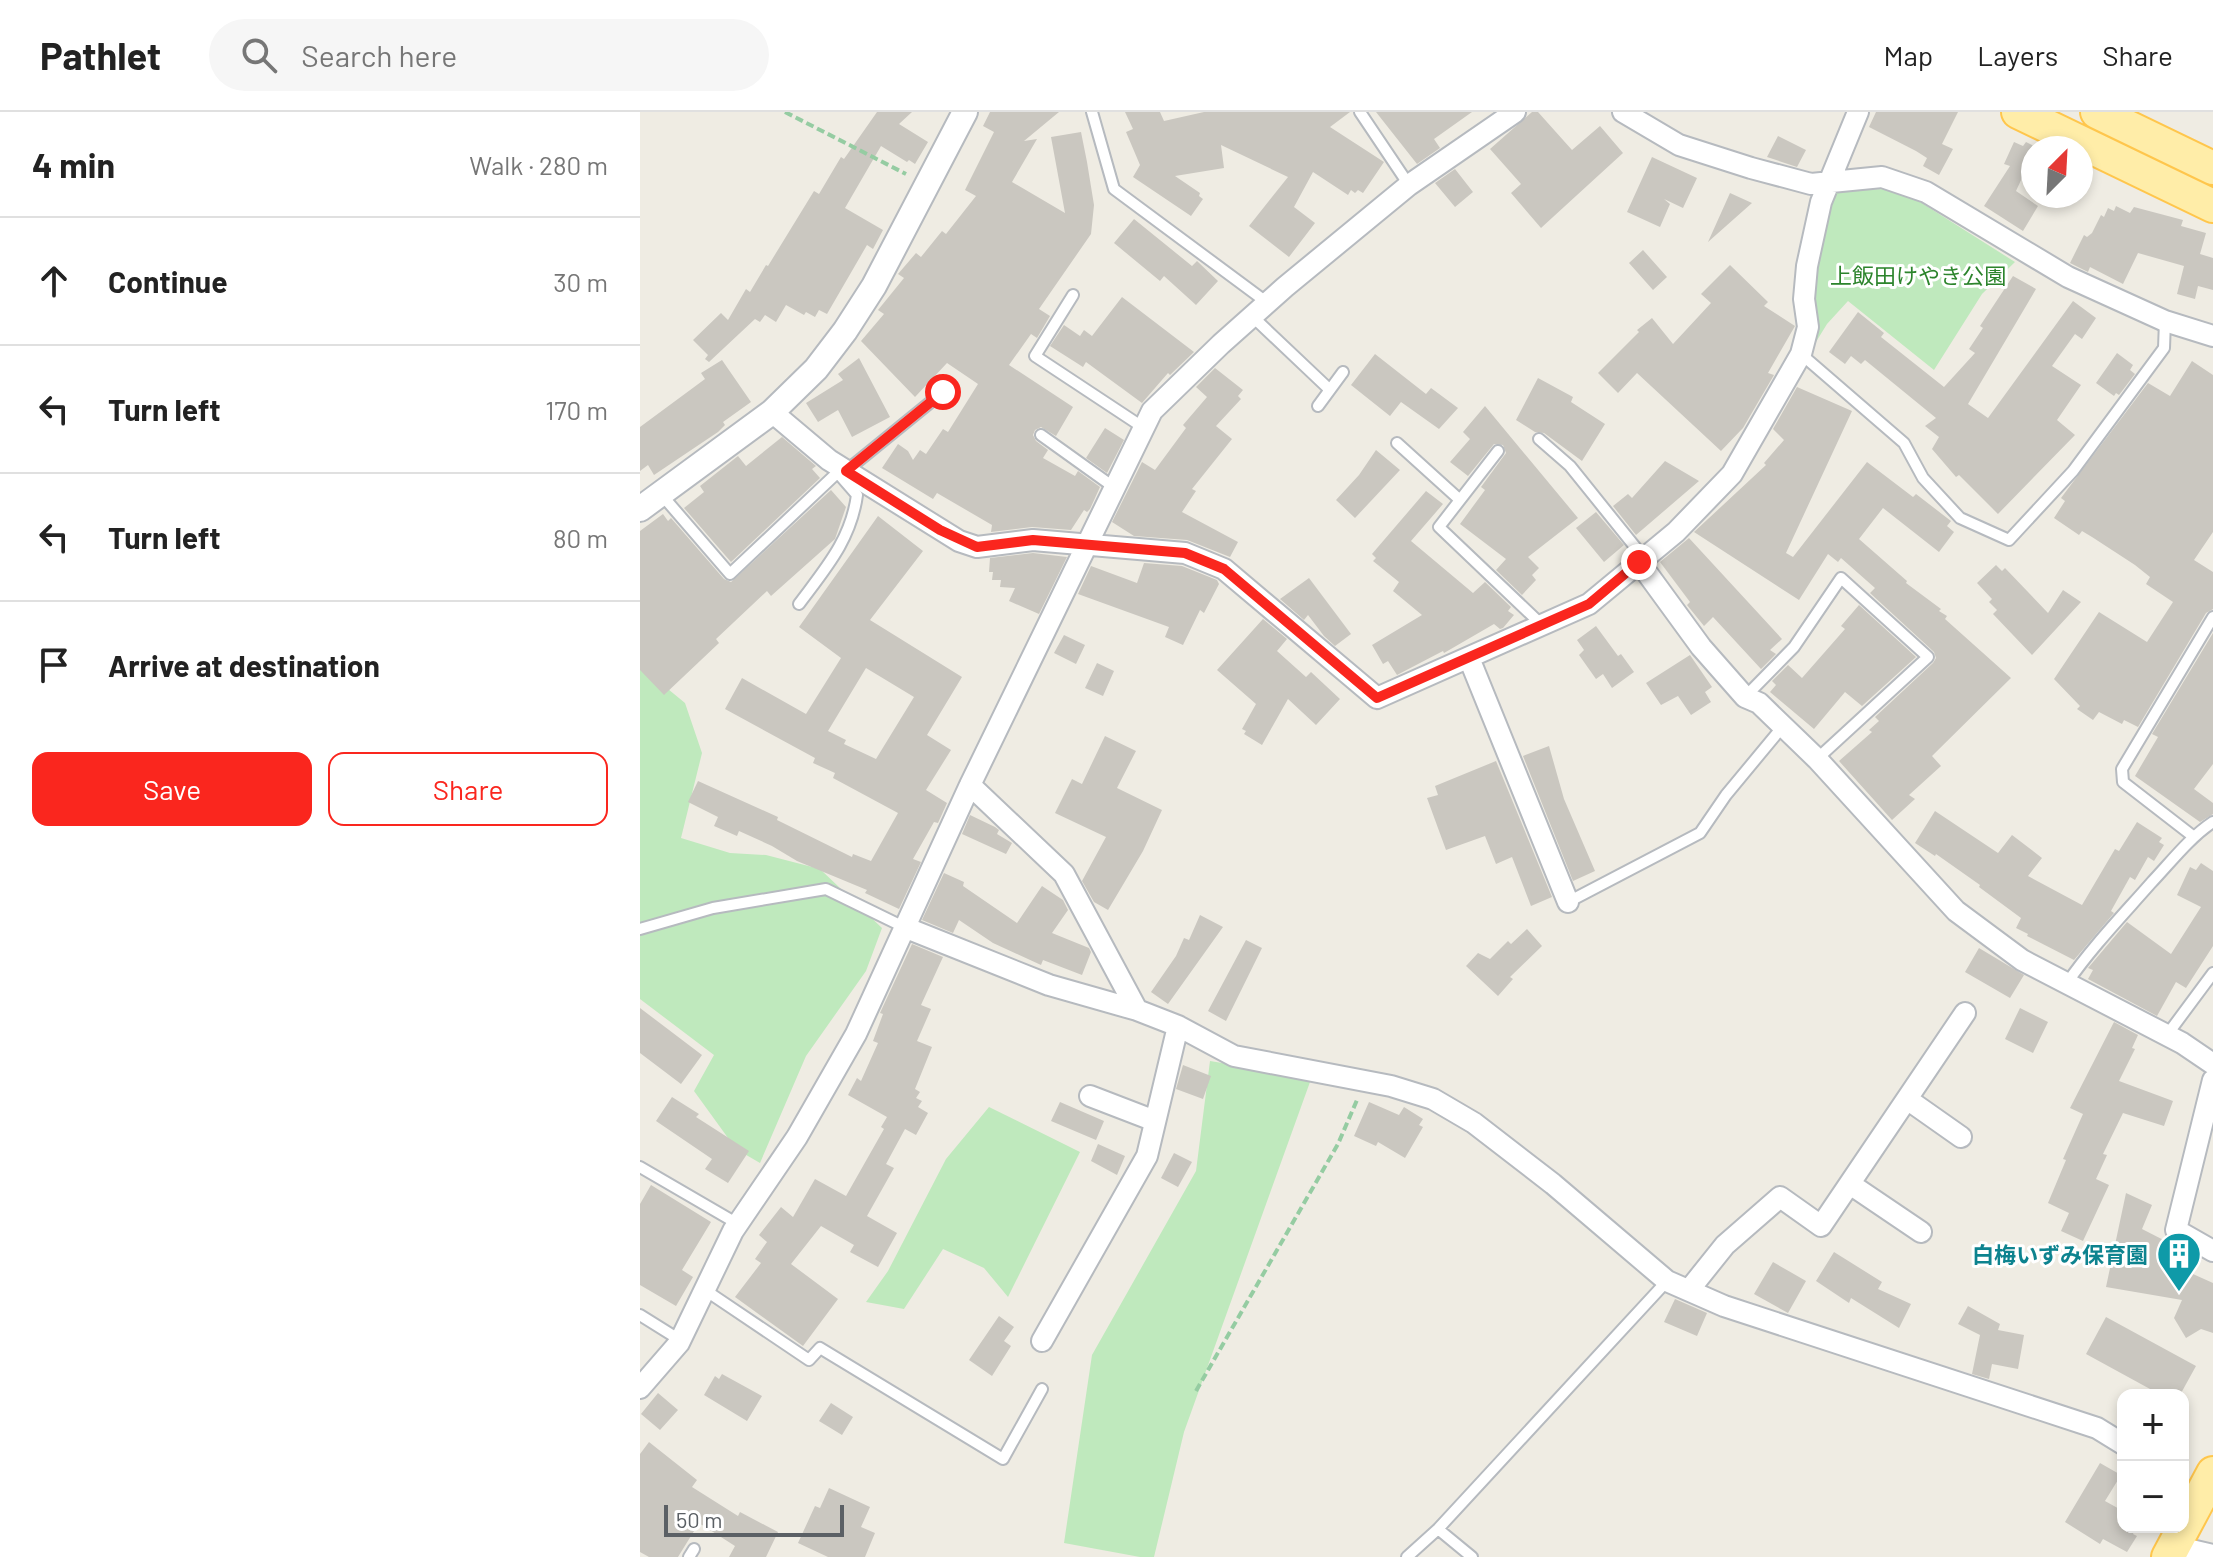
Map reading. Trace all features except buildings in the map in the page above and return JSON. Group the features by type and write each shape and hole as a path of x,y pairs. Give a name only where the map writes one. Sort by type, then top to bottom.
{"main road":[{"path":"2018,112 2213,206"},
{"path":"2097,112 2213,168"},
{"path":"2171,1552 2199,1484"}],"street":[{"path":"640,509 772,412 816,369 874,286 965,112"},
{"path":"640,1388 680,1340 738,1224 797,1137 856,1034 970,785 1152,411 1285,287 1409,185 1515,112"},
{"path":"1623,112 1679,145 1811,184 1882,177 1905,183 1926,192 2068,277 2165,321 2213,336"},
{"path":"772,412 838,468 940,530 977,547 1033,540 1185,553 1224,569 1377,698 1589,604 1676,532 1732,474 1801,354 1808,327 1804,299 1807,266 1821,202 1858,112"},
{"path":"1642,560 1701,647 1745,697 1759,703 1784,725 1956,911 2022,960 2167,1035 2213,1064"},
{"path":"1469,658 1568,902"},
{"path":"970,785 1064,874 1137,1010"},
{"path":"904,927 1049,985 1137,1010 1178,1026 1234,1056 1365,1081 1433,1099 1474,1123 1553,1184 1667,1281 1724,1306 2097,1428 2117,1440"},
{"path":"1689,1290 1725,1245 1780,1197 1821,1226 1965,1013"},
{"path":"1042,1341 1147,1156 1178,1026"},
{"path":"2213,1080 2176,1230 2213,1251"},
{"path":"1090,1096 1155,1121"},
{"path":"1907,1099 1961,1137"},
{"path":"1850,1184 1921,1232"},
{"path":"2171,1552 2213,1555"}],"lane":[{"path":"1092,112 1114,189 1261,310 1329,389"},
{"path":"1360,112 1409,185"},
{"path":"1073,295 1035,356 1144,428"},
{"path":"1801,354 1904,443 1923,478 1960,518 2009,540 2073,471 2164,348 2165,321"},
{"path":"1318,406 1343,372"},
{"path":"661,494 730,574 838,468 943,392"},
{"path":"1041,435 1115,488"},
{"path":"1539,439 1570,466 1642,560"},
{"path":"1397,443 1460,500"},
{"path":"1498,451 1439,527 1542,625"},
{"path":"799,604 830,564 854,520 857,495 838,468"},
{"path":"1745,697 1794,647 1841,578 1928,657 1817,759"},
{"path":"2194,837 2123,782 2122,769 2213,617"},
{"path":"1568,902 1700,833 1726,795 1784,725"},
{"path":"2067,983 2087,955 2194,837 2213,822"},
{"path":"640,929 713,908 826,889 904,927"},
{"path":"2167,1035 2213,973"},
{"path":"640,1167 738,1224"},
{"path":"1407,1557 1438,1529 1667,1281"},
{"path":"705,1290 809,1360 820,1348 1003,1459 1042,1389"},
{"path":"640,1315 680,1340"},
{"path":"1438,1529 1472,1557"}],"path":[{"path":"785,112 926,184"},
{"path":"1196,1391 1338,1144 1365,1081"}],"green space":[{"name":"上飯田けやき公園","path":"1887,189 1917,200 2015,262 1982,294 1934,370 1848,301 1827,324 1811,350 1811,278 1830,191"},
{"path":"640,666 685,703 702,753 681,838 730,853 766,855 820,869 882,928 866,971 806,1056 760,1163 736,1149 694,1091 714,1055 640,999"},
{"path":"1210,1061 1276,1072 1310,1082 1184,1432 1154,1557 1064,1543 1092,1355 1196,1171"},
{"path":"989,1107 1080,1152 1008,1297 984,1268 943,1249 904,1309 866,1302 888,1271 946,1159"}],"place":[{"name":"白梅いずみ保育園","path":"2179,1293"}],"route":[{"path":"943,392 846,471 940,530 977,547 1033,540 1185,553 1224,569 1377,698 1589,604 1639,562"}]}
